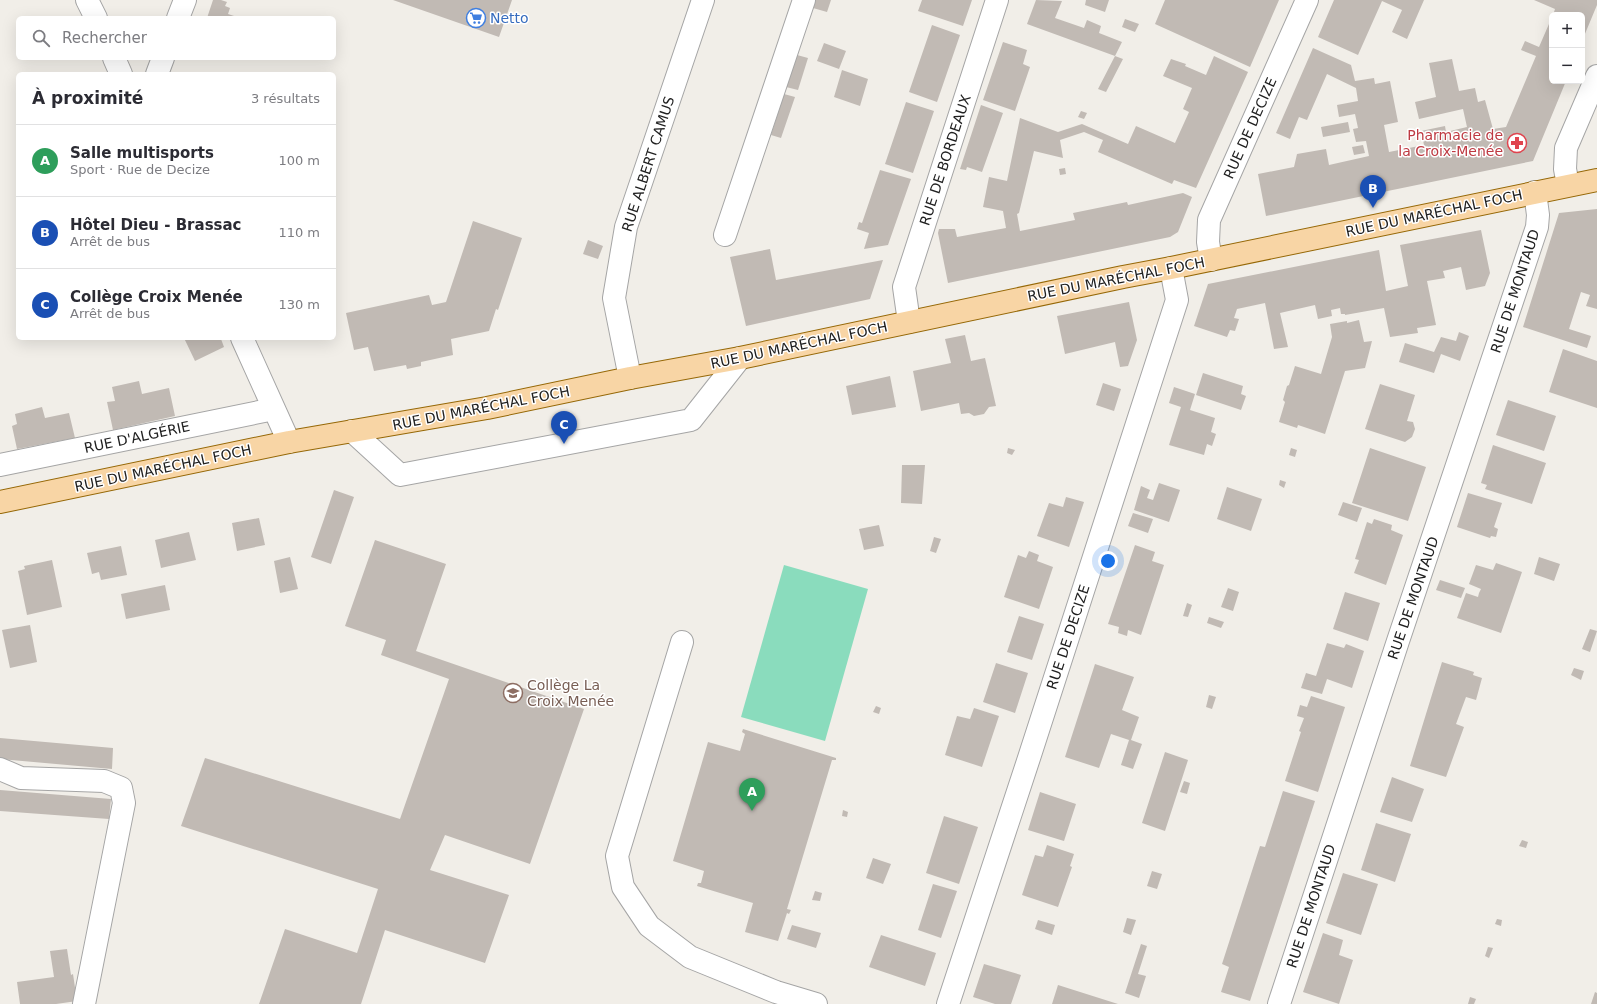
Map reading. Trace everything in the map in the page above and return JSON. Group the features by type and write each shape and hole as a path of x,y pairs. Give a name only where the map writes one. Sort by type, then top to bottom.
{"main road":[{"name":"RUE DU MARÉCHAL FOCH","path":"0,502 290,442 487,408 630,378 740,358 1123,277 1597,180"}],"street":[{"path":"87,0 95,16"},
{"path":"179,16 185,0"},
{"name":"RUE ALBERT CAMUS","path":"630,378 614,298 626,227 703,0"},
{"path":"725,235 804,0"},
{"name":"RUE DE BORDEAUX","path":"908,322 904,287 997,0"},
{"name":"RUE DE DECIZE","path":"1211,260 1208,242 1209,220 1307,0"},
{"path":"115,60 120,72"},
{"path":"158,72 162,60"},
{"path":"1568,185 1565,169 1566,148 1597,76"},
{"name":"RUE DE MONTAUD","path":"1279,1004 1398,641 1537,227 1538,215 1535,192"},
{"name":"RUE DE DECIZE","path":"948,1004 1177,300 1171,268"},
{"path":"243,340 290,442"},
{"path":"352,431 400,475 691,420 740,358"},
{"name":"RUE D'ALGÉRIE","path":"0,465 274,409"},
{"path":"682,642 616,856 623,887 650,926 690,957 774,998 816,1004"},
{"path":"0,769 20,778 104,781 121,788 124,803 84,1004"}],"green space":[{"path":"784,565 868,589 825,741 741,717"}],"building":[{"path":"213,0 221,0 227,2 225,6 230,8 228,14 234,16 208,16"},
{"name":"Netto","path":"393,0 512,0 499,37"},
{"path":"816,0 831,0 827,12 813,8"},
{"path":"922,0 972,0 963,26 918,11"},
{"path":"1036,0 1062,1 1055,18 1084,28 1087,20 1101,26 1099,33 1122,42 1115,56 1027,24"},
{"path":"1086,0 1109,0 1105,12 1085,5"},
{"path":"1165,0 1279,0 1250,67 1155,24"},
{"path":"1334,0 1424,0 1407,39 1392,32 1402,10 1382,1 1358,55 1318,37"},
{"path":"1534,0 1597,0 1597,5 1585,34 1585,12 1554,12 1555,9"},
{"path":"1125,19 1139,24 1135,32 1122,27"},
{"path":"1549,24 1549,84 1565,84 1533,161 1266,216 1258,174 1294,167 1297,154 1326,149 1329,165 1369,156 1366,141 1356,142 1353,129 1358,128 1355,114 1339,117 1337,105 1358,101 1356,88 1327,74 1307,120 1299,117 1290,139 1276,133 1313,48 1351,65 1355,81 1374,78 1375,84 1390,81 1398,122 1384,125 1389,152 1424,145 1421,131 1445,126 1446,132 1467,127 1463,109 1419,119 1415,102 1436,97 1429,63 1452,59 1459,91 1475,88 1478,102 1485,100 1493,129 1506,127 1536,56 1521,50 1525,41 1539,47"},
{"path":"932,25 960,35 937,102 909,92"},
{"path":"1003,42 1027,50 1023,64 1030,67 1015,111 983,100"},
{"path":"824,43 846,51 839,69 817,61"},
{"path":"797,55 808,58 798,90 786,87"},
{"path":"1115,56 1123,59 1106,92 1098,89"},
{"path":"1214,56 1248,72 1196,188 1174,180 1172,184 1098,152 1103,140 1084,132 1060,140 1063,158 1034,151 1019,213 1017,214 1020,231 1075,220 1073,213 1127,202 1128,205 1183,193 1192,197 1178,232 1170,237 948,283 938,233 939,229 955,229 957,237 1006,228 1003,211 983,207 989,177 1007,181 1020,118 1058,132 1082,124 1128,144 1136,126 1175,143 1189,112 1183,109 1192,88 1163,76 1171,59 1186,64 1185,66 1206,75"},
{"path":"842,70 868,79 860,106 834,97"},
{"path":"784,94 795,97 781,138 771,135"},
{"path":"906,102 934,111 913,173 885,164"},
{"path":"981,105 1003,113 982,172 967,167 966,170 960,169"},
{"path":"1081,111 1087,113 1084,119 1078,117"},
{"path":"1348,122 1350,132 1323,137 1321,127"},
{"path":"1363,145 1365,153 1354,155 1352,147"},
{"path":"1065,168 1066,174 1060,175 1059,169"},
{"path":"880,170 911,179 888,245 864,249 869,233 857,229 859,222 862,223"},
{"path":"1597,209 1597,309 1586,306 1590,295 1581,292 1569,329 1591,336 1587,348 1523,327 1559,213"},
{"path":"473,221 522,238 498,310 496,309 489,331 451,339 453,355 421,362 421,366 407,369 406,365 374,371 368,347 354,350 346,313 429,295 432,305 446,302"},
{"path":"1481,230 1490,273 1485,286 1466,290 1461,267 1443,271 1445,278 1427,281 1436,325 1417,328 1418,333 1390,337 1384,308 1345,315 1341,314 1340,308 1331,310 1332,316 1318,319 1315,305 1280,313 1288,347 1274,349 1265,303 1237,309 1234,318 1239,319 1235,331 1230,330 1227,337 1194,326 1208,284 1379,250 1386,291 1408,286 1400,245"},
{"path":"588,240 603,246 598,259 583,254"},
{"path":"770,249 776,280 883,260 870,299 746,326 730,257"},
{"path":"1129,302 1137,340 1128,366 1120,367 1115,342 1065,354 1057,316"},
{"path":"1359,320 1364,342 1372,341 1365,368 1345,371 1325,434 1298,425 1297,428 1279,422 1285,402 1283,400 1287,386 1289,385 1295,366 1321,374 1332,337 1330,324 1347,321 1347,323"},
{"path":"1459,332 1469,336 1460,361 1441,354 1434,373 1399,362 1405,343 1434,352 1441,337 1456,341"},
{"path":"965,335 971,361 985,358 996,406 989,407 984,414 974,416 969,413 961,414 959,403 921,411 913,371 951,363 945,339"},
{"path":"185,340 221,340 224,347 195,361"},
{"path":"1563,349 1597,361 1597,408 1549,392"},
{"path":"1203,373 1243,386 1241,394 1246,396 1241,410 1196,395"},
{"path":"890,376 896,407 852,415 846,386"},
{"path":"139,381 142,394 169,388 175,416 113,430 107,402 115,401 112,387"},
{"path":"1103,383 1121,389 1114,411 1096,405"},
{"path":"1380,384 1415,395 1407,421 1413,422 1415,429 1412,437 1405,442 1365,429"},
{"path":"1174,387 1195,394 1190,410 1215,418 1211,432 1216,434 1212,446 1207,444 1204,455 1169,445 1181,407 1169,403"},
{"path":"1508,400 1556,416 1544,451 1496,435"},
{"path":"42,407 45,418 69,413 75,438 17,449 12,426 17,424 15,414"},
{"path":"1493,445 1546,463 1532,504 1485,489 1487,485 1481,483"},
{"path":"1008,448 1015,450 1012,455 1007,453"},
{"path":"1291,448 1297,450 1295,457 1289,455"},
{"path":"1370,448 1426,467 1408,521 1352,503"},
{"path":"902,465 925,465 922,504 901,503"},
{"path":"1280,480 1286,482 1284,488 1279,485"},
{"path":"1159,483 1180,490 1169,522 1134,510 1141,486 1150,490 1147,498 1153,500"},
{"path":"1227,487 1262,499 1251,531 1217,519"},
{"path":"334,490 354,497 331,564 311,557"},
{"path":"1468,493 1502,503 1494,527 1498,529 1496,537 1491,536 1490,538 1457,527"},
{"path":"1066,497 1084,502 1069,547 1037,536 1049,503 1063,507"},
{"path":"1343,502 1362,508 1357,522 1338,515"},
{"path":"1133,513 1153,519 1148,533 1128,526"},
{"path":"259,518 265,545 237,551 232,523"},
{"path":"1374,519 1392,525 1391,530 1403,535 1386,585 1354,573 1359,560 1355,559 1367,522 1372,524"},
{"path":"879,525 884,546 864,550 859,529"},
{"path":"189,532 196,560 161,568 155,540"},
{"path":"934,537 941,539 936,553 930,551"},
{"path":"375,540 446,564 416,651 584,709 530,864 445,835 430,870 509,895 485,963 385,930 361,1004 259,1004 285,929 357,953 378,889 181,826 205,758 400,819 449,679 381,655 386,640 345,626"},
{"path":"1135,545 1155,552 1152,561 1164,565 1141,635 1128,630 1127,636 1118,633 1119,627 1108,624"},
{"path":"121,546 127,575 101,580 99,572 92,574 87,553"},
{"path":"1029,551 1039,555 1037,561 1053,567 1039,609 1004,597 1018,555 1026,558"},
{"path":"290,557 298,589 280,593 274,561"},
{"path":"1539,557 1560,564 1554,581 1534,574"},
{"path":"52,560 62,607 27,615 18,571 25,569 24,566"},
{"path":"1496,563 1522,572 1501,633 1457,618 1466,593 1478,597 1481,589 1469,584 1476,565 1493,570"},
{"path":"1440,580 1465,588 1461,598 1436,590"},
{"path":"165,585 170,610 126,619 121,594"},
{"path":"1228,588 1239,592 1233,611 1221,607"},
{"path":"1345,592 1380,603 1368,641 1333,629"},
{"path":"1187,603 1192,605 1188,617 1183,616"},
{"path":"1019,616 1044,624 1032,660 1007,652"},
{"path":"1209,617 1224,622 1221,628 1207,623"},
{"path":"30,625 37,662 10,668 2,630"},
{"path":"1590,629 1597,631 1590,652 1582,649"},
{"path":"1327,643 1344,648 1346,644 1364,651 1352,688 1327,679 1322,694 1301,688 1306,673 1316,676"},
{"path":"1442,662 1474,672 1473,675 1482,678 1476,700 1466,697 1456,724 1464,727 1446,777 1410,766"},
{"path":"996,663 1028,673 1015,713 983,702"},
{"path":"1095,664 1134,677 1122,710 1139,717 1131,740 1142,744 1133,769 1121,765 1129,740 1111,734 1099,768 1065,757"},
{"path":"1574,668 1584,671 1581,680 1571,675"},
{"path":"1209,695 1216,697 1212,709 1206,707"},
{"path":"1311,696 1345,707 1318,792 1285,781 1304,718 1297,716 1300,705 1307,707"},
{"path":"876,706 881,708 879,714 873,712"},
{"path":"974,708 999,716 982,767 945,755 957,716 970,719"},
{"path":"743,729 836,758 836,760 832,760 787,909 791,910 789,914 787,913 778,941 745,932 753,903 697,886 698,883 701,883 704,871 673,861 708,742 740,751 745,734 742,732"},
{"path":"0,738 113,748 112,769 0,759"},
{"path":"1165,752 1188,760 1165,831 1142,823"},
{"path":"1392,777 1424,789 1412,822 1380,812"},
{"path":"1184,781 1190,783 1187,794 1180,792"},
{"path":"0,790 111,799 109,819 0,811"},
{"path":"1283,791 1315,801 1250,1001 1221,992 1229,967 1222,964 1260,846 1265,847"},
{"path":"1040,792 1076,804 1064,841 1028,830"},
{"path":"843,810 848,812 847,817 842,816"},
{"path":"944,816 978,827 959,884 926,873"},
{"path":"1376,823 1411,834 1395,882 1361,870"},
{"path":"1522,840 1528,842 1526,848 1519,846"},
{"path":"1047,845 1074,854 1070,866 1072,867 1058,907 1022,895 1035,855 1043,857"},
{"path":"873,858 891,864 883,884 866,878"},
{"path":"1152,871 1162,874 1157,889 1147,886"},
{"path":"1343,873 1378,884 1361,935 1326,923"},
{"path":"933,884 957,891 941,938 918,930"},
{"path":"815,891 822,893 820,901 812,900"},
{"path":"1127,918 1136,920 1131,935 1123,932"},
{"path":"1497,919 1502,920 1501,926 1495,924"},
{"path":"1038,920 1055,925 1052,935 1035,929"},
{"path":"792,925 821,933 816,948 787,939"},
{"path":"1323,933 1343,940 1339,955 1353,960 1339,1004 1303,992"},
{"path":"881,935 936,953 925,986 869,967"},
{"path":"1141,944 1147,946 1138,974 1146,976 1139,998 1125,993"},
{"path":"1488,947 1493,948 1489,958 1485,956"},
{"path":"67,949 77,1001 56,1004 20,1004 17,982 54,977 50,951"},
{"path":"984,964 1021,975 1011,1004 995,1004 973,997"},
{"path":"1058,985 1118,1004 1052,1004"},
{"path":"1595,992 1597,993 1597,1004 1591,1004"},
{"path":"1470,997 1476,999 1474,1004 1468,1004"}],"place":[{"name":"Netto","path":"476,18"},
{"name":"Pharmacie de la Croix-Menée","path":"1517,143"},
{"name":"Hôtel Dieu - Brassac","path":"1373,208"},
{"name":"Collège Croix Menée","path":"564,444"},
{"name":"Collège La Croix Menée","path":"513,693"},
{"name":"Salle multisports","path":"752,811"}]}
